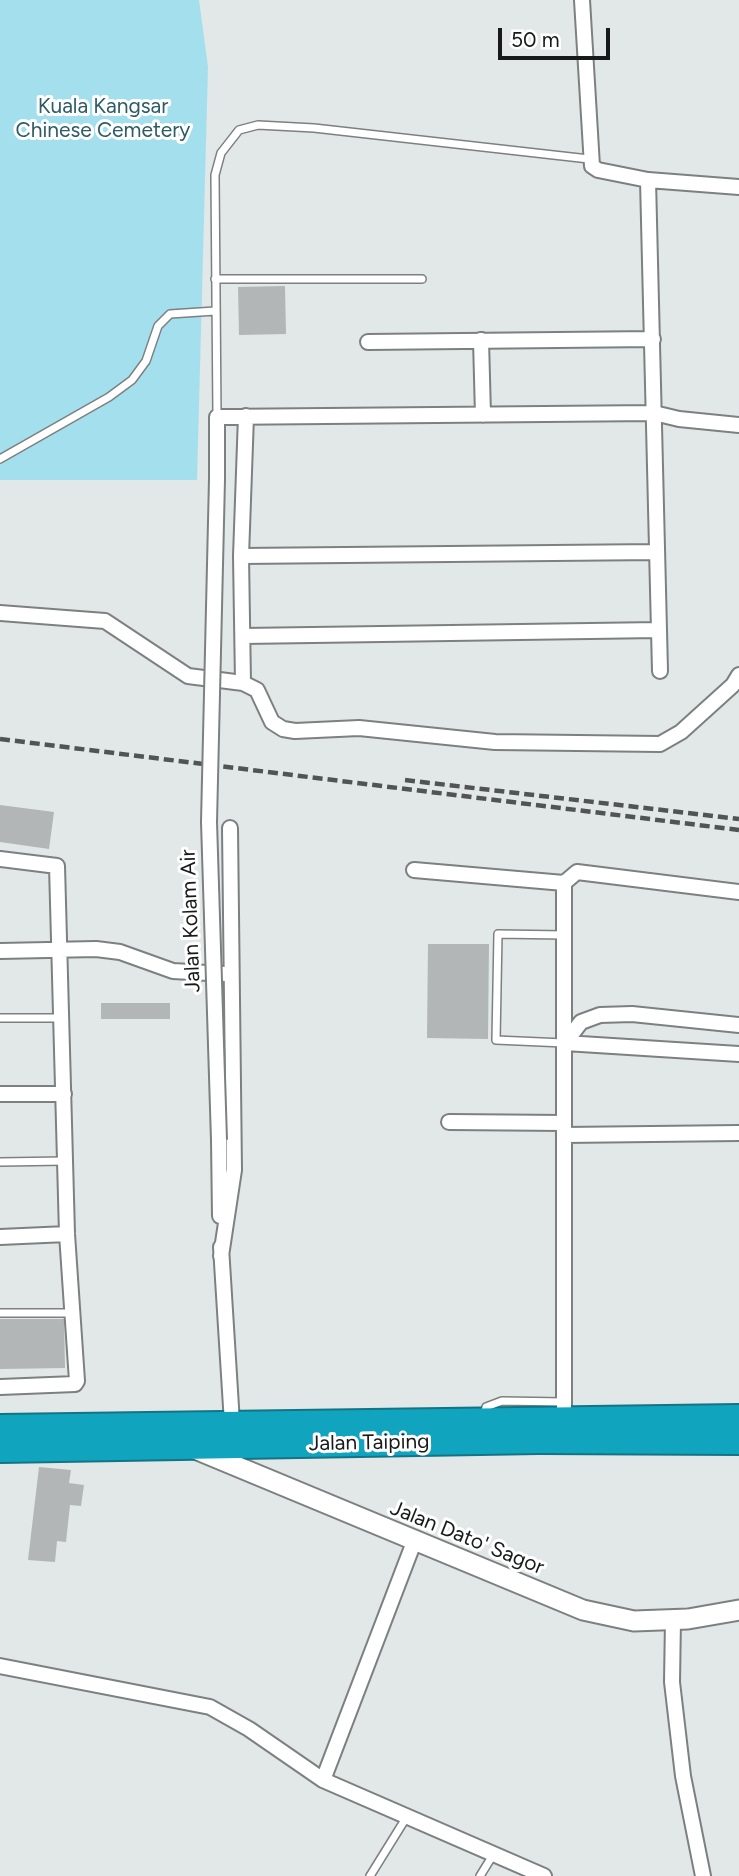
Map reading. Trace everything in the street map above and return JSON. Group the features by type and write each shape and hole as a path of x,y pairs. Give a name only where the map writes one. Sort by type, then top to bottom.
{"highway":[{"name":"Jalan Taiping","path":"0,1428 483,1419 564,1410 739,1418"},
{"path":"564,1410 580,1431 609,1440"},
{"path":"232,1423 271,1444"},
{"name":"Jalan Taiping","path":"0,1449 609,1440 739,1441"}],"main road":[{"name":"Jalan Dato' Sagor","path":"188,1446 583,1610 634,1621 673,1620 739,1610"}],"street":[{"path":"582,0 589,159 598,170 648,180 739,187"},
{"path":"648,180 660,671"},
{"path":"368,342 653,339"},
{"path":"481,340 483,415"},
{"path":"217,417 654,412 679,419 739,425"},
{"path":"243,683 241,556 246,416"},
{"name":"Jalan Kolam Air","path":"217,417 209,822 221,1256 232,1423"},
{"path":"241,556 657,552"},
{"path":"0,613 105,621 188,676 243,683 257,690 272,722 295,732 359,729 495,742 660,744 681,732 733,685 739,676"},
{"path":"243,636 659,630"},
{"path":"221,1256 234,1170 230,828"},
{"path":"0,859 57,866 75,1384 0,1387"},
{"path":"414,870 564,883 577,872 739,892"},
{"path":"564,883 564,1410"},
{"path":"0,951 120,952 173,971 232,974"},
{"path":"565,1043 580,1022 600,1015 632,1014 739,1025"},
{"path":"565,1043 739,1054"},
{"path":"0,1094 64,1094"},
{"path":"449,1122 564,1129 739,1133"},
{"path":"0,1237 68,1234"},
{"path":"323,1780 414,1542"},
{"path":"673,1620 672,1682 683,1776 703,1876"},
{"path":"0,1666 210,1707 249,1729 323,1780 544,1876"}],"lane":[{"path":"217,417 215,175 220,152 239,130 258,125 314,128 589,159"},
{"path":"215,279 422,279"},
{"path":"0,458 109,397 132,380 146,361 159,326 170,314 215,311"},
{"path":"564,936 498,933 496,1040 565,1043"},
{"path":"0,1018 63,1018"},
{"path":"0,1162 66,1161"},
{"path":"0,1313 74,1313"},
{"path":"370,1876 407,1818"},
{"path":"480,1876 493,1854"}],"green space":[{"name":"Kuala Kangsar Chinese Cemetery","path":"0,0 199,0 208,67 197,480 0,480"}],"building":[{"path":"285,286 286,334 239,335 238,287"},
{"path":"0,805 54,812 49,849 0,842"},
{"path":"428,944 489,944 488,1039 427,1038"},
{"path":"101,1003 170,1003 170,1019 101,1019"},
{"path":"0,1319 64,1319 65,1368 0,1369"},
{"path":"39,1467 71,1470 69,1483 84,1485 81,1506 70,1505 66,1542 57,1541 55,1562 28,1560"}],"railway":[{"path":"0,739 739,830"},
{"path":"405,780 739,819"}]}
